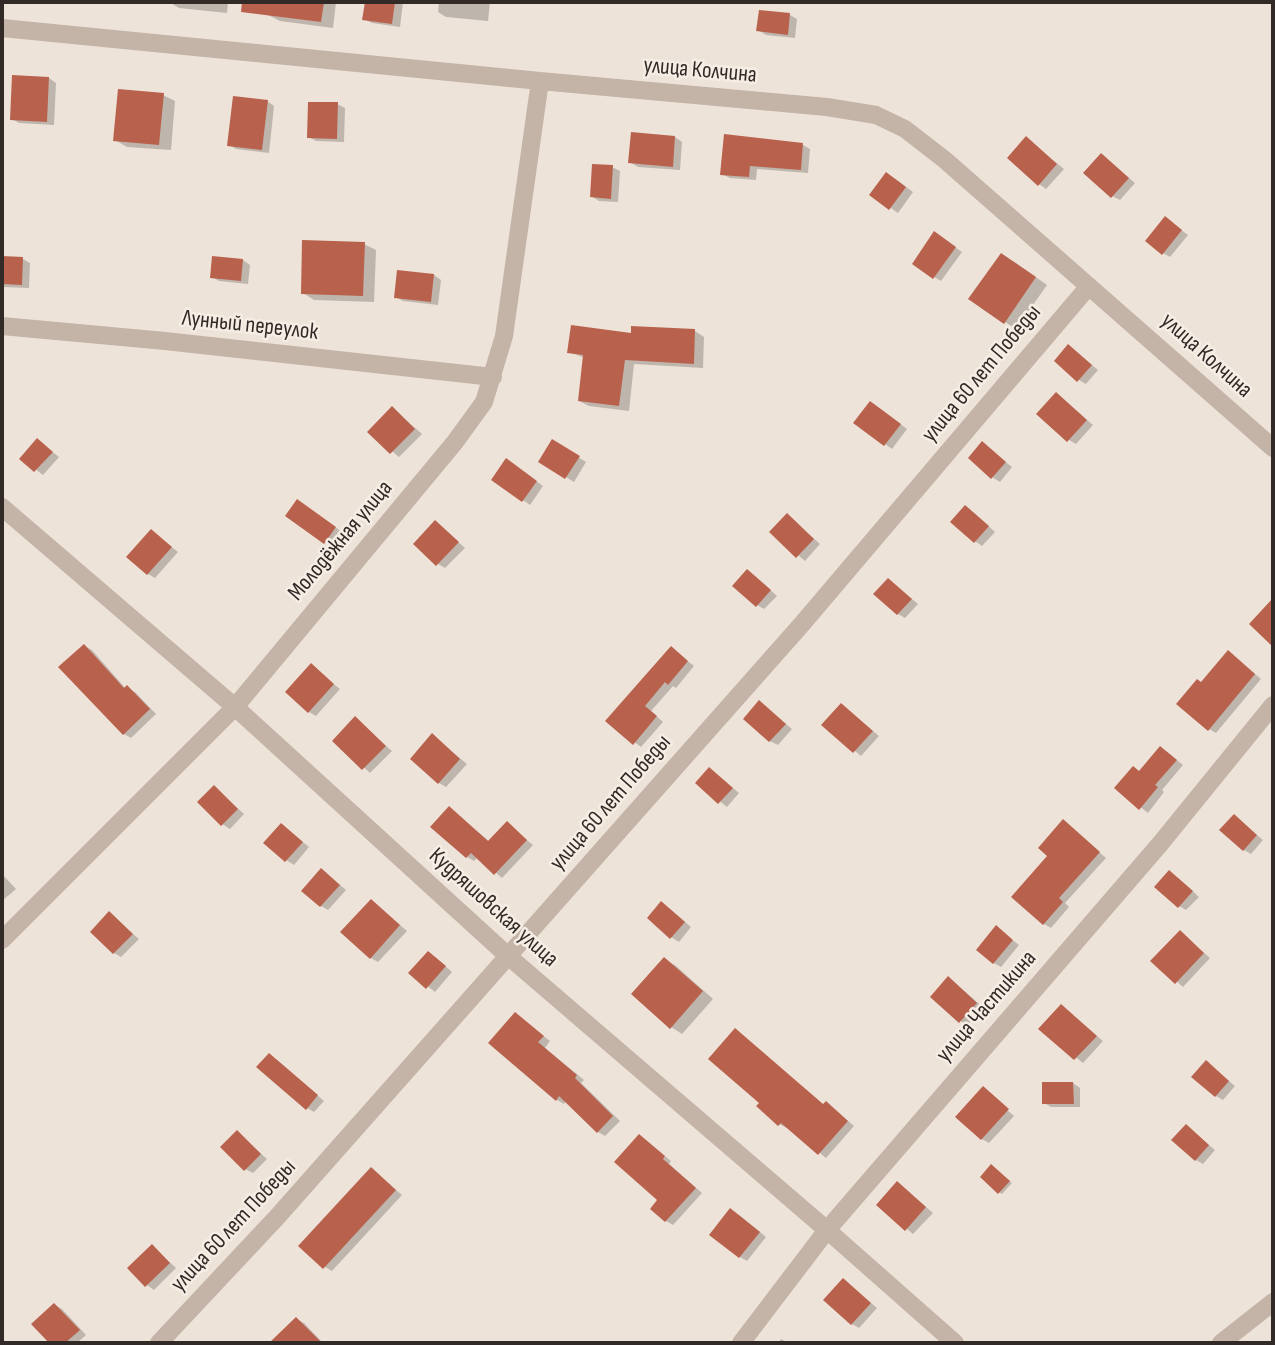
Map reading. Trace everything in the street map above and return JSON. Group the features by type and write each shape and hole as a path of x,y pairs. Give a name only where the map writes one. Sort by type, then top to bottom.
{"street":[{"name":"улица Колчина","path":"2,28 827,107 876,115 905,130 945,160 1273,449"},
{"name":"Молодёжная улица","path":"2,940 234,707 454,442 484,402 504,336 540,81"},
{"name":"улица 60 лет Победы","path":"159,1343 278,1216 802,624 1089,286"},
{"name":"Лунный переулок","path":"2,327 179,342 493,377"},
{"name":"Кудряшовская улица","path":"2,507 234,707 508,956 956,1343"},
{"name":"улица Частикина","path":"741,1343 827,1230 1151,855 1273,705"},
{"path":"1221,1343 1273,1301"}],"building":[{"path":"242,2 324,2 321,22 241,12"},
{"path":"365,2 395,2 392,24 362,20"},
{"path":"759,10 790,13 788,35 756,31"},
{"path":"12,75 49,77 47,122 10,120"},
{"path":"118,89 164,93 159,145 113,141"},
{"path":"233,96 268,100 262,150 227,146"},
{"path":"308,102 338,102 337,139 307,138"},
{"path":"631,132 675,136 673,167 628,163"},
{"path":"724,134 803,143 801,170 750,166 749,177 720,175"},
{"path":"1026,136 1057,164 1038,186 1007,158"},
{"path":"1101,153 1129,178 1111,198 1083,173"},
{"path":"592,164 613,165 611,199 590,197"},
{"path":"886,172 906,187 889,210 869,195"},
{"path":"1165,216 1182,230 1162,255 1145,241"},
{"path":"934,231 956,247 933,279 912,264"},
{"path":"302,240 365,242 363,296 301,294"},
{"path":"1001,253 1036,277 1004,324 968,299"},
{"path":"2,256 23,257 22,285 2,284"},
{"path":"212,256 243,259 241,281 210,278"},
{"path":"397,270 434,274 431,302 394,298"},
{"path":"571,325 631,333 631,326 695,329 694,364 625,360 619,406 578,401 583,355 567,353"},
{"path":"1068,344 1092,365 1077,382 1054,361"},
{"path":"1056,392 1087,420 1067,442 1036,414"},
{"path":"870,401 901,424 884,446 853,423"},
{"path":"392,406 415,429 390,454 367,432"},
{"path":"37,438 53,452 34,472 19,459"},
{"path":"552,439 580,456 565,479 538,462"},
{"path":"982,441 1006,462 991,479 968,458"},
{"path":"506,458 537,481 522,502 491,480"},
{"path":"297,499 336,527 324,544 285,516"},
{"path":"965,505 989,526 974,543 950,522"},
{"path":"787,513 814,539 796,558 769,532"},
{"path":"435,520 459,542 436,566 413,544"},
{"path":"151,529 172,547 147,575 126,557"},
{"path":"747,569 771,590 756,607 732,586"},
{"path":"888,578 912,599 897,615 873,594"},
{"path":"1273,598 1273,647 1249,624"},
{"path":"84,644 124,688 127,685 150,709 123,735 58,667"},
{"path":"671,646 688,661 668,685 665,682 645,706 657,716 633,745 605,721"},
{"path":"1228,650 1255,674 1208,731 1176,704 1197,679 1201,682"},
{"path":"311,663 334,684 308,713 285,692"},
{"path":"759,700 786,724 769,742 743,719"},
{"path":"841,703 873,731 853,753 821,725"},
{"path":"355,716 386,746 362,770 332,741"},
{"path":"432,733 460,759 438,784 410,759"},
{"path":"1160,746 1177,760 1155,785 1158,787 1139,810 1114,788 1133,766 1139,771"},
{"path":"709,767 733,788 718,804 695,783"},
{"path":"214,785 238,809 221,826 197,802"},
{"path":"449,806 488,841 507,821 527,840 494,875 471,853 466,858 430,827"},
{"path":"1234,814 1257,835 1243,851 1219,830"},
{"path":"1063,819 1100,852 1059,898 1063,902 1043,925 1011,897 1047,856 1038,848"},
{"path":"281,823 303,842 285,862 263,843"},
{"path":"321,868 340,885 320,907 301,891"},
{"path":"1169,870 1193,891 1178,908 1154,887"},
{"path":"371,899 400,925 370,959 340,932"},
{"path":"661,901 685,922 670,939 647,918"},
{"path":"109,911 133,934 113,954 90,932"},
{"path":"996,925 1013,940 993,964 976,950"},
{"path":"1180,930 1204,953 1175,984 1150,961"},
{"path":"428,951 446,966 426,989 408,973"},
{"path":"664,957 703,991 670,1029 631,994"},
{"path":"948,976 977,1003 959,1023 930,997"},
{"path":"1061,1004 1097,1036 1074,1060 1038,1029"},
{"path":"515,1012 544,1036 538,1042 577,1075 575,1078 613,1116 597,1133 559,1096 556,1101 488,1043"},
{"path":"735,1028 823,1104 826,1101 848,1121 818,1155 781,1123 778,1126 756,1106 759,1103 708,1059"},
{"path":"269,1053 318,1095 306,1110 256,1067"},
{"path":"1206,1060 1229,1081 1215,1097 1191,1077"},
{"path":"1042,1082 1073,1082 1074,1104 1042,1104"},
{"path":"983,1086 1009,1109 981,1140 955,1117"},
{"path":"1186,1124 1209,1145 1195,1161 1171,1140"},
{"path":"237,1130 261,1154 244,1171 220,1147"},
{"path":"639,1134 696,1188 665,1222 650,1209 657,1200 614,1162"},
{"path":"991,1164 1010,1181 998,1194 980,1177"},
{"path":"371,1167 396,1190 323,1269 298,1246"},
{"path":"897,1181 926,1207 905,1231 876,1205"},
{"path":"730,1208 760,1232 739,1258 709,1235"},
{"path":"152,1244 170,1263 145,1287 127,1268"},
{"path":"843,1278 871,1303 851,1325 823,1300"},
{"path":"54,1303 80,1330 65,1343 49,1343 31,1324"},
{"path":"296,1317 322,1343 269,1343"}]}
